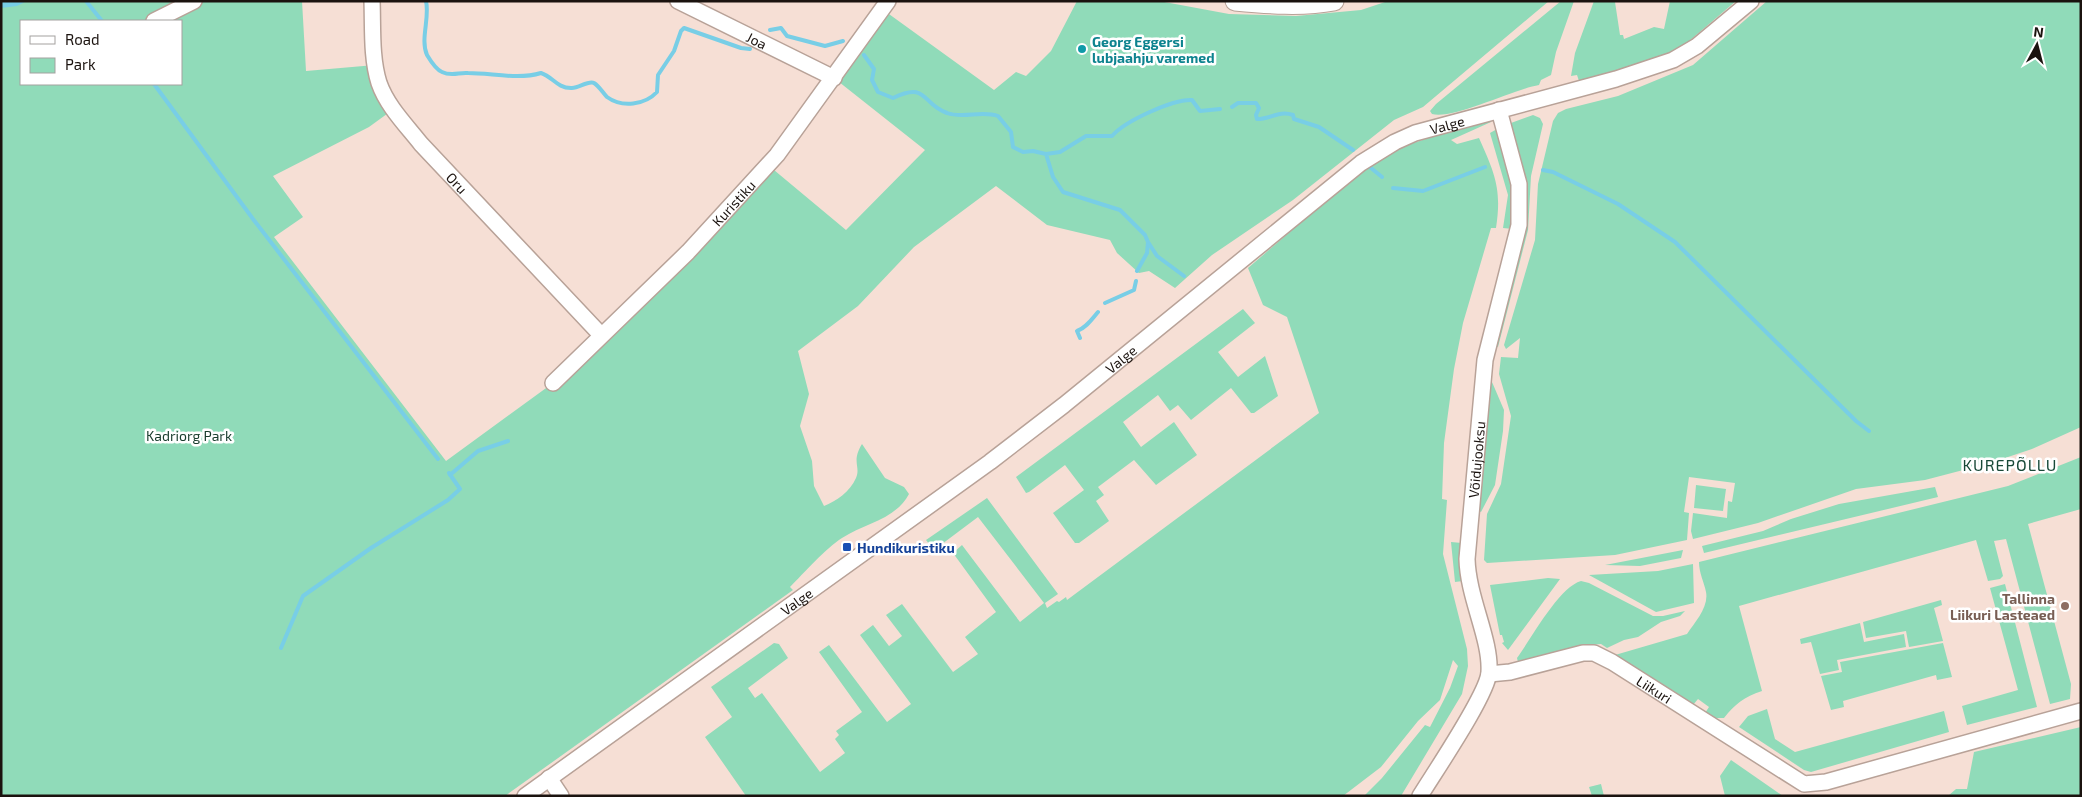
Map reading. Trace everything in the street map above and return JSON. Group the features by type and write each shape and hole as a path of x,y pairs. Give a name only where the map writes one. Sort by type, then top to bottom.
{"main road":[{"path":"1236,1 1270,4 1319,4 1334,1"}],"street":[{"path":"156,20 194,1"},
{"name":"Oru","path":"372,1 376,65 380,83 394,110 421,144 601,335"},
{"name":"Joa","path":"678,1 834,78"},
{"name":"Kuristiku","path":"553,383 682,258 777,155 888,1"},
{"name":"Valge","path":"525,796 990,462 1064,405 1361,162 1395,142 1415,133 1616,79 1673,60 1697,46 1751,1"},
{"name":"Võidujooksu","path":"1420,796 1481,696 1489,674 1487,651 1470,586 1467,560 1485,360 1519,225 1519,184 1499,110"},
{"name":"Liikuri","path":"1489,674 1510,672 1583,653 1594,653 1612,662 1820,796"},
{"path":"1804,784 1826,782 2081,711"},
{"path":"549,778 561,796"}],"green space":[{"name":"Kadriorg Park","path":"1,1 302,1 306,71 375,65 391,111 369,127 273,176 303,217 274,237 446,461 553,383 768,165 846,230 925,150 834,78 882,9 994,90 1016,72 1026,76 1051,51 1077,1 1159,1 1229,14 1296,16 1361,10 1388,1 1549,1 1423,107 1394,120 1293,200 1212,255 1175,288 1149,271 1139,273 1117,253 1110,240 1047,225 996,186 914,247 858,306 798,351 809,394 800,426 812,461 814,486 824,506 850,488 856,478 857,455 862,444 885,478 904,487 909,494 903,503 888,515 836,542 790,587 793,590 505,796 1,796"},
{"path":"1561,1 1574,1 1556,52 1551,75 1541,80 1539,85 1468,109 1442,115 1432,114 1430,111 1436,104"},
{"path":"1594,1 1617,1 1615,2 1620,35 1623,35 1624,39 1654,27 1664,29 1670,1 1736,1 1688,42 1661,57 1579,81 1577,75 1571,76 1575,53"},
{"path":"1767,1 2081,1 2081,427 2032,449 1990,463 1925,480 1856,489 1758,523 1693,539 1691,531 1693,513 1727,518 1728,501 1732,502 1735,483 1689,477 1684,512 1689,513 1687,540 1615,555 1487,563 1484,560 1487,514 1501,484 1511,416 1499,374 1501,357 1518,358 1520,338 1506,349 1504,345 1535,240 1538,184 1553,121 1558,113 1566,109 1618,96 1693,65"},
{"path":"1533,115 1540,118 1543,124 1531,176 1528,230 1498,347 1494,345 1525,180 1511,130 1511,123"},
{"path":"1484,120 1491,122 1451,140 1457,144 1479,138 1496,182 1498,203 1496,228 1491,228 1463,323 1454,369 1444,443 1442,499 1447,500 1443,554 1467,649 1468,666 1462,694 1401,796 1364,796 1382,778 1425,725 1430,727 1450,688 1458,666 1453,660 1440,700 1418,721 1381,767 1343,796 746,796 705,737 732,717 711,687 774,643 779,644 788,658 748,688 755,698 762,693 820,772 845,753 835,739 839,735 836,731 862,712 819,652 829,645 887,722 911,704 860,635 873,625 889,646 902,636 886,615 902,604 953,672 978,654 965,637 996,612 953,553 962,545 1020,622 1044,603 978,517 934,550 926,540 987,498 1058,594 1045,603 1047,608 1066,597 1067,600 1319,413 1287,317 1263,305 1248,268 1362,170 1392,150"},
{"path":"1497,129 1513,180 1513,229 1503,228 1508,195 1490,133"},
{"path":"1243,309 1255,323 1218,352 1238,377 1265,356 1278,396 1254,413 1251,413 1231,388 1191,420 1178,405 1170,411 1158,395 1123,422 1141,447 1174,422 1197,455 1156,485 1134,460 1098,487 1104,495 1096,501 1109,521 1079,543 1075,543 1053,513 1084,490 1065,465 1026,493 1016,477"},
{"path":"1489,375 1504,410 1503,431 1495,485 1481,512 1477,510"},
{"path":"2081,457 2081,509 2028,524 2071,684 2070,699 2050,704 2006,539 1994,541 2003,576 2000,579 1988,581 1976,540 1739,606 1762,691 1740,702 1724,718 1713,718 1705,713 1709,707 1698,699 1693,705 1615,655 1687,634 1701,614 1706,598 1699,562 2008,486"},
{"path":"1696,485 1726,489 1723,511 1694,508"},
{"path":"1935,487 1938,497 1704,553 1702,546 1763,531 1791,519 1839,504"},
{"path":"1451,542 1462,543 1463,581 1455,582"},
{"path":"1683,550 1681,558 1640,566 1605,565"},
{"path":"1693,564 1694,603 1656,612 1589,575 1658,571"},
{"path":"1548,578 1560,579 1508,650 1502,643 1504,642 1502,635 1500,635 1490,585"},
{"path":"1581,581 1589,583 1653,616 1663,616 1685,611 1680,616 1661,622 1638,637 1624,640 1607,648 1601,644 1589,645 1518,662 1517,658 1555,603 1573,585"},
{"path":"2005,584 2037,707 1967,725 1962,706 2018,690 1990,588"},
{"path":"1941,600 1942,605 1934,608 1943,641 1909,647 1906,631 1866,638 1863,622"},
{"path":"1860,623 1864,642 1904,634 1906,647 1837,660 1839,670 1820,674 1811,642 1801,644 1800,639"},
{"path":"1943,643 1952,677 1937,680 1936,675 1843,701 1844,707 1831,710 1821,676 1842,672 1840,662"},
{"path":"1767,709 1775,739 1795,752 1944,711 1949,732 1811,772 1804,770 1739,727 1748,716"},
{"path":"2081,727 2081,796 1948,796 1956,789 1967,789 1974,752"},
{"path":"1731,760 1783,796 1725,796 1720,776"},
{"path":"1601,784 1604,796 1592,796 1589,787"}],"water":[{"path":"1,1 27,1 17,6 1,8"}],"waterway":[{"path":"86,1 101,20"},
{"path":"426,1 425,49 432,62 442,72 449,74 477,73 514,76 541,73 566,88 574,88 592,82 607,97 619,103 633,104 640,102 657,92 658,75 674,51 681,31 684,28 741,48 750,49"},
{"path":"770,30 781,28 787,36 825,46 843,41"},
{"path":"864,55 874,69 872,80 878,92 893,98 904,93 919,93 939,109 953,115 992,114 998,116 1011,132 1013,147 1023,152 1033,151 1046,154 1060,152 1086,136 1112,136 1118,130 1138,118 1173,103 1192,100 1200,111 1220,109"},
{"path":"155,85 253,219 438,459"},
{"path":"1232,107 1238,103 1256,103 1259,108 1256,115 1257,119 1279,114 1293,115 1294,119 1319,127 1353,150"},
{"path":"1046,154 1053,177 1063,192 1120,210 1145,235 1148,242 1147,253 1137,271"},
{"path":"1393,188 1423,191 1485,167"},
{"path":"1371,168 1382,177"},
{"path":"1543,170 1553,172 1618,204 1675,242 1856,421 1869,431"},
{"path":"1148,242 1157,256 1184,276"},
{"path":"1105,303 1134,290 1136,281"},
{"path":"1080,338 1077,331 1086,326 1098,312"},
{"path":"450,475 478,451 508,441"},
{"path":"281,648 303,596 371,548 448,500 460,489 449,473"}],"place":[{"name":"Georg Eggersi lubjaahju varemed","path":"1082,49"},
{"name":"Hundikuristiku","path":"847,547"},
{"name":"Tallinna Liikuri Lasteaed","path":"2065,606"}],"district":[{"name":"KUREPÕLLU","path":"2010,464"}]}
